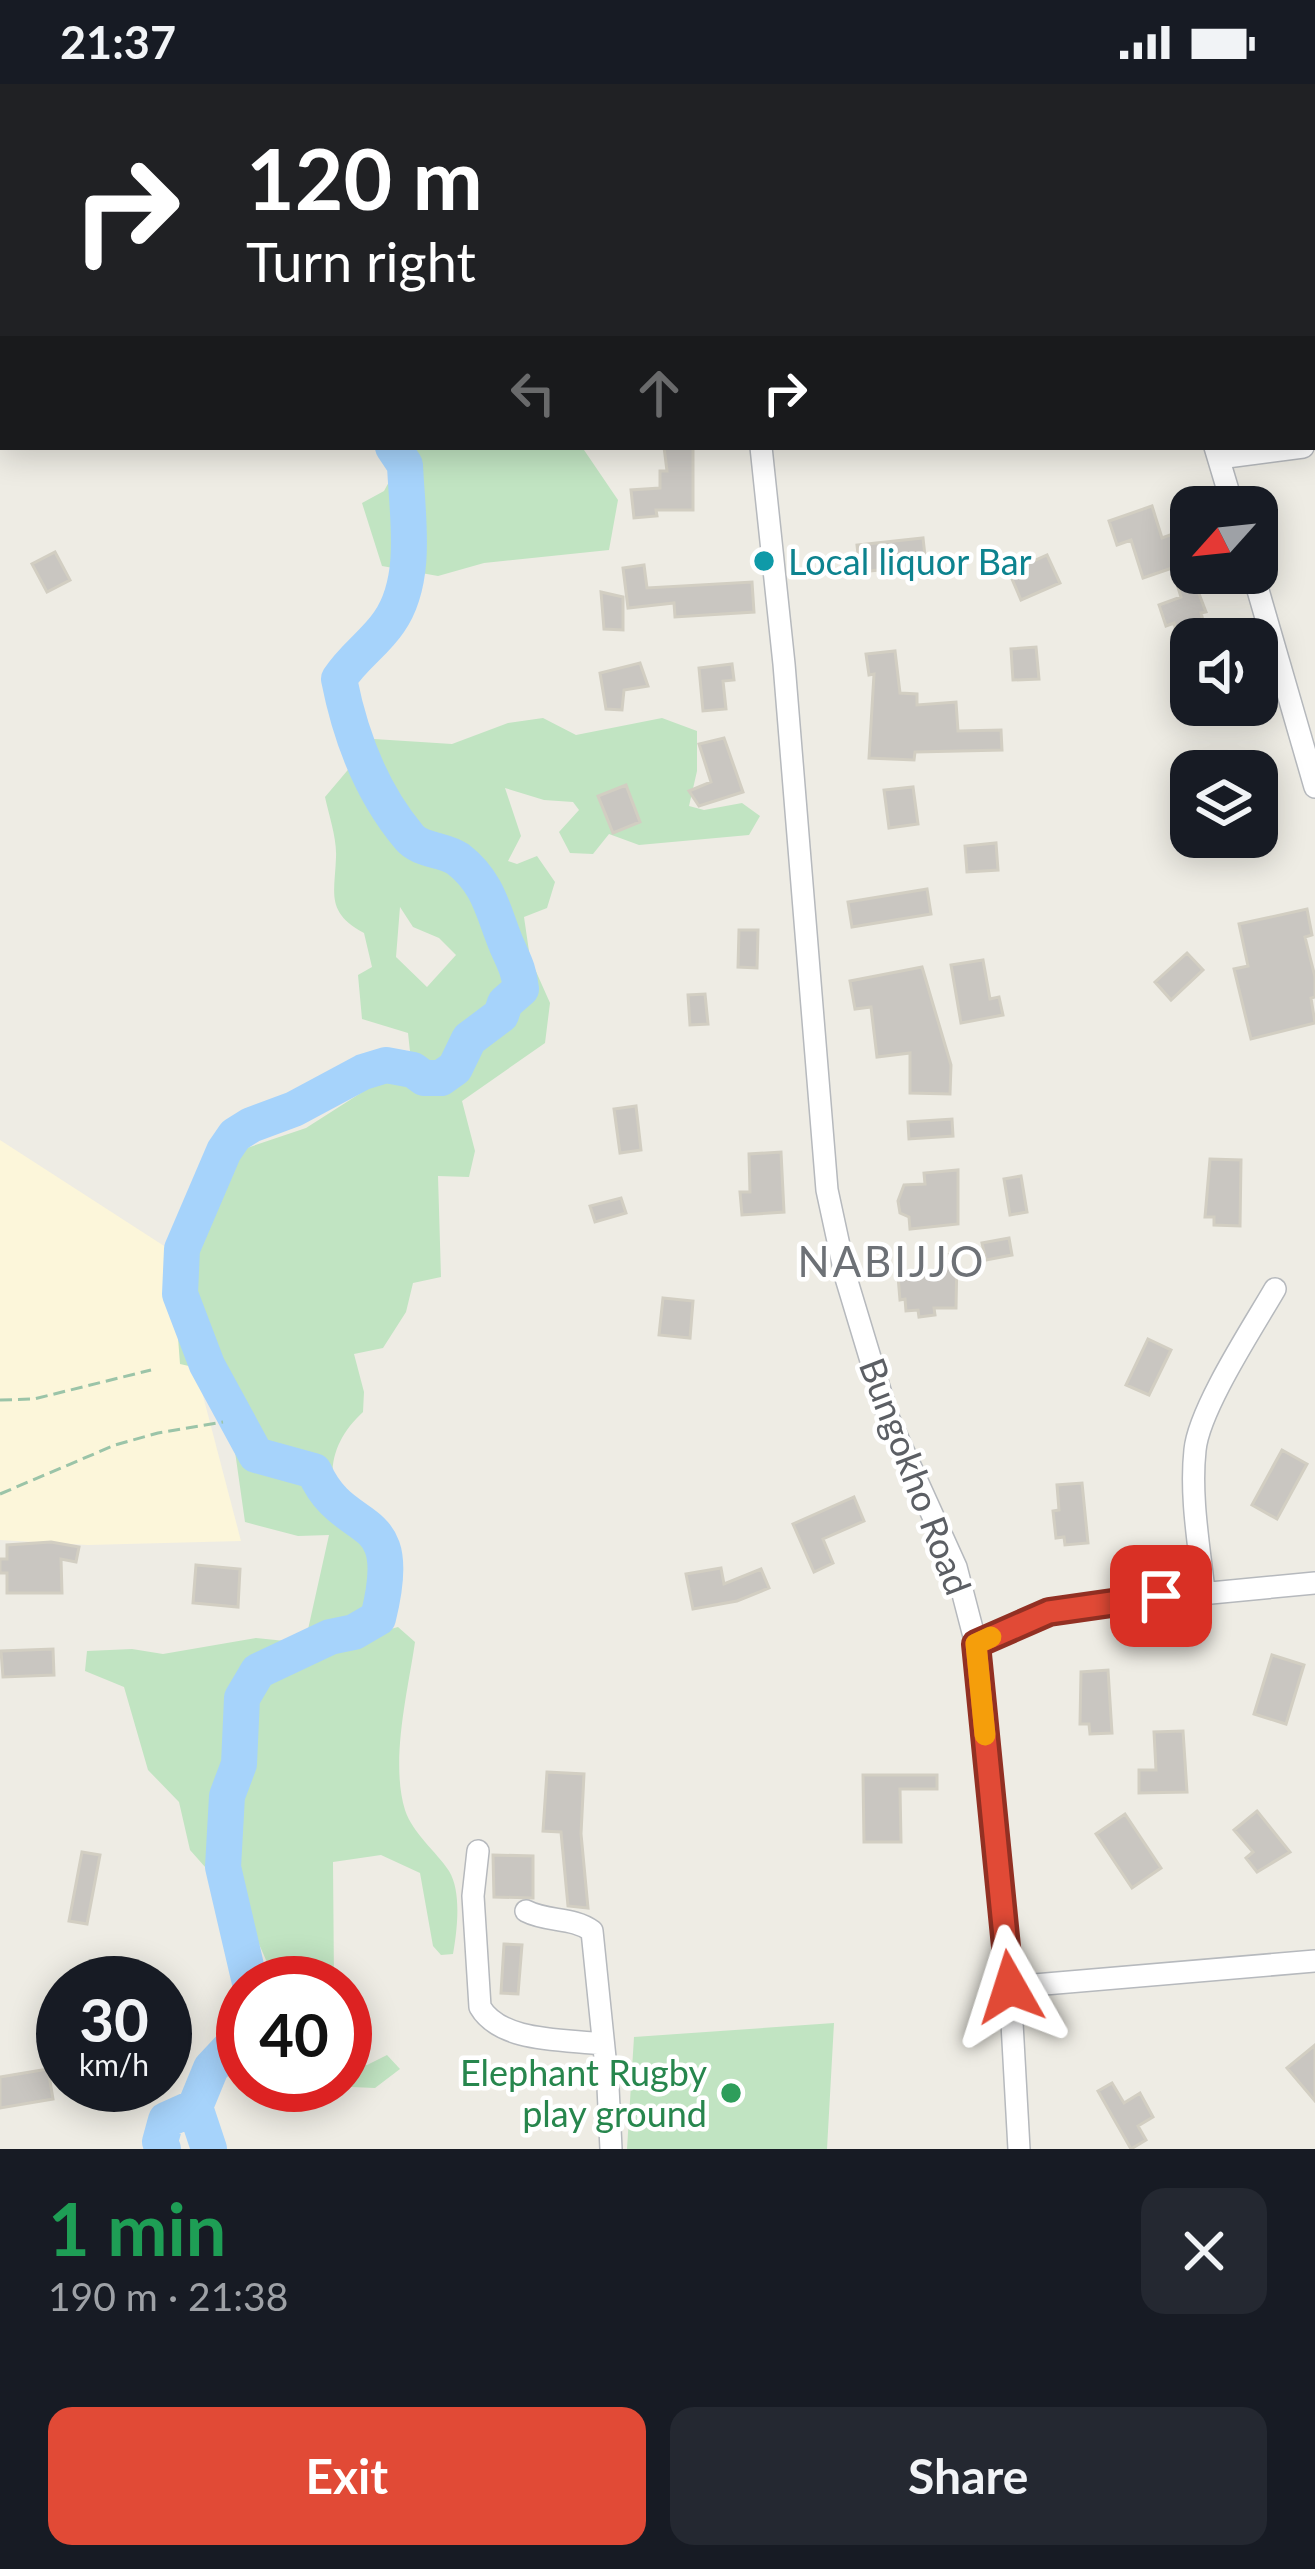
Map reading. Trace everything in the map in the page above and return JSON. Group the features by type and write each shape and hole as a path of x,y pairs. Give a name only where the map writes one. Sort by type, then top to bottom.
{"street":[{"name":"Bungokho Road","path":"761,450 784,664 827,1190 846,1278 888,1418 956,1568 976,1644 1010,1987 1019,2149"},
{"path":"1227,486 1217,453 1260,450"},
{"path":"1258,594 1315,787"},
{"path":"1204,1591 1194,1490 1195,1444 1228,1370 1275,1289"},
{"path":"976,1644 1049,1612 1204,1591 1315,1583"},
{"path":"478,1850 473,1896 480,2007 488,2021 505,2030 603,2044"},
{"path":"526,1911 539,1918 581,1923 592,1931 611,2149"},
{"path":"1010,1987 1315,1961"}],"path":[{"path":"0,1400 34,1399 151,1370"},
{"path":"0,1494 115,1445 158,1432 223,1422"}],"shaded area":[{"path":"0,1140 175,1253 173,1271 190,1346 241,1541 88,1545 0,1540"}],"green space":[{"path":"389,450 584,450 618,500 609,550 484,563 438,576 382,566 362,503 384,491 396,469"},
{"path":"543,718 576,735 662,718 697,731 697,771 689,806 704,810 742,803 760,816 749,835 639,845 609,834 593,854 570,853 559,832 579,810 573,802 544,800 505,788 521,836 508,861 517,864 537,856 555,882 547,908 524,917 530,958 550,1003 545,1043 462,1101 475,1151 469,1177 438,1176 441,1277 413,1283 406,1312 383,1348 354,1354 364,1392 363,1412 342,1438 333,1469 334,1491 366,1514 385,1537 394,1582 393,1604 367,1614 337,1644 398,1627 415,1642 402,1726 401,1791 413,1827 453,1880 457,1912 453,1954 441,1955 433,1946 420,1873 381,1855 333,1862 334,1956 264,1956 245,1912 190,1850 179,1802 148,1770 124,1687 85,1671 87,1651 132,1649 163,1654 256,1638 305,1643 329,1535 298,1536 245,1522 224,1374 180,1364 173,1271 195,1195 232,1153 306,1128 411,1061 408,1033 362,1019 358,975 372,967 364,933 343,917 335,901 335,842 325,797 374,739 452,744 508,723","holes":["400,907 413,927 439,938 456,955 427,987 396,957"]},
{"name":"Elephant Rugby play ground","path":"834,2023 827,2149 627,2149 634,2037"},
{"path":"387,2055 400,2069 372,2088 372,2062"}],"building":[{"path":"664,450 693,450 693,510 656,510 657,516 634,518 631,490 660,488 660,471 667,471"},
{"path":"1152,506 1162,538 1170,535 1170,569 1143,578 1131,540 1117,545 1109,521"},
{"path":"923,538 926,565 860,572 857,545"},
{"path":"55,552 70,580 47,592 32,564"},
{"path":"1047,555 1060,583 1021,600 1009,572"},
{"path":"644,565 647,588 752,582 754,612 675,617 674,603 628,608 623,568"},
{"path":"601,592 623,597 623,630 604,629"},
{"path":"1199,594 1206,612 1201,613 1202,618 1170,618 1166,626 1159,605"},
{"path":"1036,647 1039,679 1013,680 1011,649"},
{"path":"895,651 900,693 917,694 917,705 956,702 958,731 1001,730 1002,750 915,752 914,760 869,758 874,674 869,675 866,654"},
{"path":"640,663 648,686 624,690 622,710 606,709 600,673"},
{"path":"732,664 734,680 723,681 726,709 703,711 699,668"},
{"path":"724,738 743,792 699,806 689,791 711,782 699,744"},
{"path":"626,785 640,822 613,833 598,796"},
{"path":"913,787 918,824 889,828 884,790"},
{"path":"996,843 998,870 967,872 965,846"},
{"path":"927,889 931,914 852,927 848,902"},
{"path":"1307,909 1312,935 1305,937 1315,977 1315,997 1311,998 1315,1023 1251,1039 1234,969 1248,966 1239,924"},
{"path":"739,930 758,930 757,968 738,967"},
{"path":"1187,953 1203,970 1171,1000 1155,982"},
{"path":"983,960 990,999 999,997 1003,1015 961,1023 951,965"},
{"path":"922,967 951,1065 950,1094 910,1093 910,1053 877,1057 871,1007 855,1009 850,981"},
{"path":"705,994 708,1024 690,1025 688,995"},
{"path":"636,1106 641,1150 620,1153 614,1109"},
{"path":"952,1119 953,1136 909,1139 908,1122"},
{"path":"781,1152 784,1212 742,1215 740,1192 750,1192 749,1154"},
{"path":"1210,1159 1241,1160 1240,1226 1214,1225 1214,1217 1205,1217"},
{"path":"958,1170 958,1224 910,1229 909,1217 900,1213 898,1201 904,1185 925,1184 924,1173"},
{"path":"1021,1176 1027,1212 1010,1215 1004,1179"},
{"path":"621,1198 626,1213 595,1222 590,1206"},
{"path":"1009,1238 1012,1255 986,1260 982,1243"},
{"path":"938,1254 957,1255 956,1308 934,1308 935,1315 919,1317 918,1310 906,1311 905,1299 900,1300 898,1276 938,1272"},
{"path":"663,1298 693,1301 690,1338 659,1335"},
{"path":"1148,1339 1171,1350 1149,1395 1126,1385"},
{"path":"1282,1450 1307,1464 1277,1519 1252,1505"},
{"path":"1082,1483 1088,1543 1065,1545 1064,1537 1056,1538 1057,1485"},
{"path":"854,1497 864,1521 823,1539 833,1563 814,1572 793,1524"},
{"path":"51,1542 79,1547 76,1562 61,1559 62,1593 7,1593 7,1573 0,1573 0,1559 7,1559 7,1545"},
{"path":"196,1565 240,1569 238,1607 193,1603"},
{"path":"721,1568 724,1584 761,1569 769,1588 737,1601 693,1609 686,1574"},
{"path":"53,1649 54,1675 3,1677 1,1651"},
{"path":"1272,1655 1304,1665 1286,1724 1254,1714"},
{"path":"1108,1670 1112,1733 1090,1734 1089,1724 1080,1724 1081,1672"},
{"path":"1183,1731 1187,1792 1139,1793 1139,1770 1156,1770 1154,1732"},
{"path":"547,1772 584,1774 581,1834 588,1908 568,1906 561,1832 543,1831"},
{"path":"863,1775 937,1775 937,1789 900,1789 901,1842 864,1842"},
{"path":"1257,1811 1290,1852 1257,1872 1246,1858 1253,1852 1234,1830"},
{"path":"1125,1814 1161,1868 1132,1888 1096,1834"},
{"path":"82,1852 100,1855 87,1924 69,1921"},
{"path":"493,1855 533,1856 533,1898 494,1897"},
{"path":"504,1944 522,1945 518,1994 501,1993"},
{"path":"1315,2045 1315,2101 1287,2068"},
{"path":"36,2071 36,2102 0,2108 0,2077"},
{"path":"1112,2083 1124,2103 1140,2093 1153,2117 1138,2126 1146,2140 1131,2149 1098,2091"}],"waterway":[{"path":"244,1956 223,1867 227,1796 239,1764 242,1698 258,1671 378,1618 385,1556 379,1540 341,1508 314,1471 256,1455 207,1365 180,1294 182,1249 235,1135 386,1065 413,1070 424,1078 441,1078 455,1068 469,1039 501,1015 505,1003 521,989 484,889 458,859 414,842 384,802 356,742 339,679 389,622 404,586 409,546 405,465 395,450"},
{"path":"209,2149 195,2107 216,2063"},
{"path":"163,2149 160,2142 166,2120 195,2107"}],"slow traffic":[{"path":"985,1735 976,1644 991,1637"}],"place":[{"name":"Local liquor Bar","path":"764,561"},
{"name":"Elephant Rugby play ground","path":"731,2093"}],"district":[{"name":"NABIJJO","path":"892,1261"}],"route":[{"path":"1010,1987 976,1644 1049,1612 1161,1596"}]}
